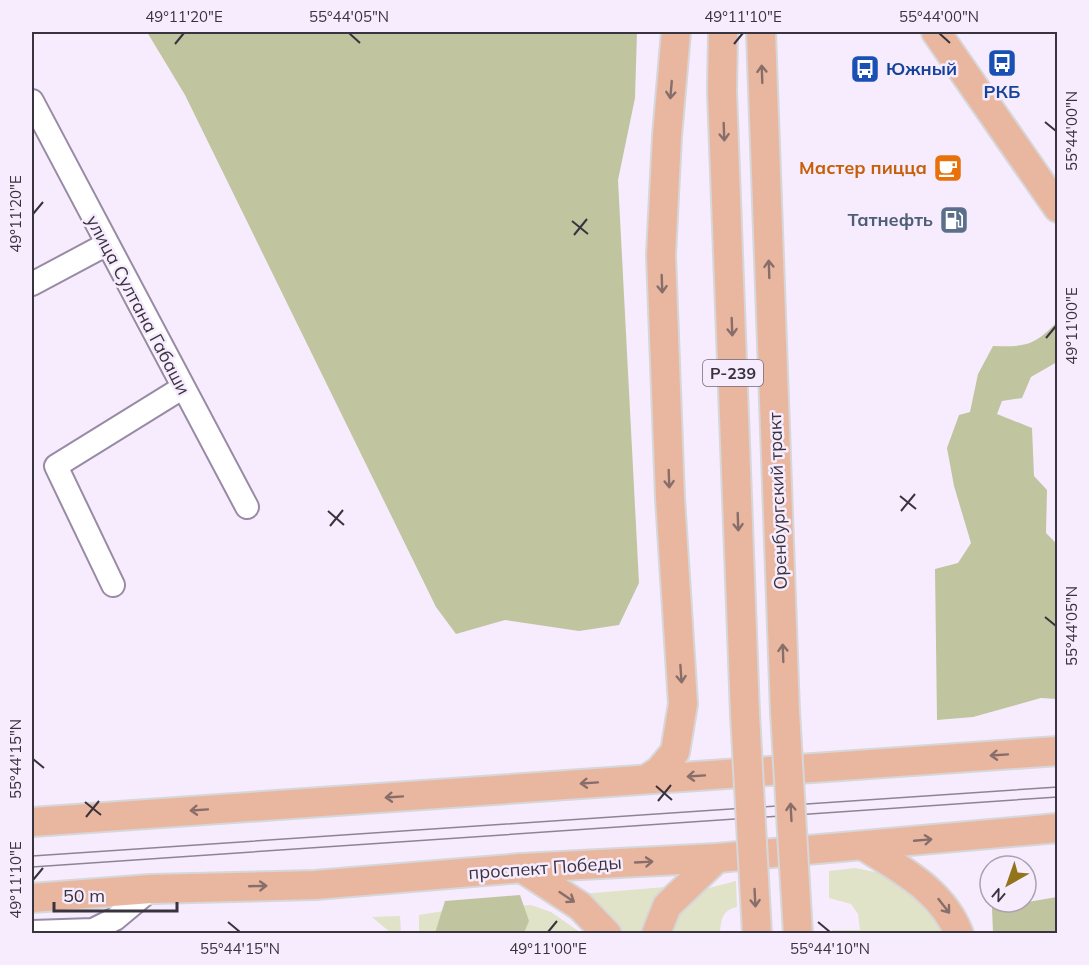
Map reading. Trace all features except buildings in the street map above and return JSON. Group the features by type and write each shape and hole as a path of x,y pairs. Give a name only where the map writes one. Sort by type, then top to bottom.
{"main road":[{"path":"647,780 664,767 675,752 682,704 670,498 662,255 666,147 676,32"},
{"name":"Р-239","path":"723,32 722,91 745,714 757,933"},
{"name":"Оренбургский тракт","path":"760,32 785,712 798,933"},
{"path":"936,32 1058,208"},
{"path":"32,822 1058,751"},
{"name":"проспект Победы","path":"32,898 151,889 315,885 522,867 717,858 1058,828"},
{"path":"864,846 923,884 937,897 951,916 959,933"},
{"path":"656,933 667,906 717,858"},
{"path":"522,867 580,906 607,933"}],"street":[{"name":"улица Султана Габаши","path":"32,101 247,507"},
{"path":"32,284 107,244"},
{"path":"112,585 56,466 182,388"},
{"path":"32,932 93,930 114,919 151,889"}],"green space":[{"path":"147,32 637,32 635,98 618,180 639,583 619,625 579,631 505,620 456,634 436,607 185,95"},
{"path":"1057,322 1057,362 1031,377 1022,398 1002,401 997,414 1032,428 1034,476 1047,490 1046,533 1058,545 1057,699 1041,698 973,717 937,720 935,569 958,563 971,543 954,486 947,448 959,415 970,412 978,374 993,346 1028,343 1042,336"},
{"path":"855,868 885,874 929,907 942,933 832,933 832,930 860,930 858,914 851,904 829,898 829,871"},
{"path":"736,881 737,907 725,913 720,933 661,934 668,920 705,889"},
{"path":"665,887 650,911 641,933 618,933 582,894"},
{"path":"520,895 529,921 524,933 435,933 445,901"},
{"path":"1057,897 1057,933 993,933 992,914 1038,914 1038,900"},
{"path":"531,905 551,912 581,933 419,933 419,915 462,908"},
{"path":"400,916 401,933 391,933 372,917"}],"tram line":[{"path":"32,856 1058,787"},
{"path":"32,867 1058,797"}],"place":[{"name":"РКБ","path":"1002,63"},
{"name":"Южный","path":"865,69"},
{"name":"Мастер пицца","path":"948,168"},
{"name":"Татнефть","path":"954,220"}]}
